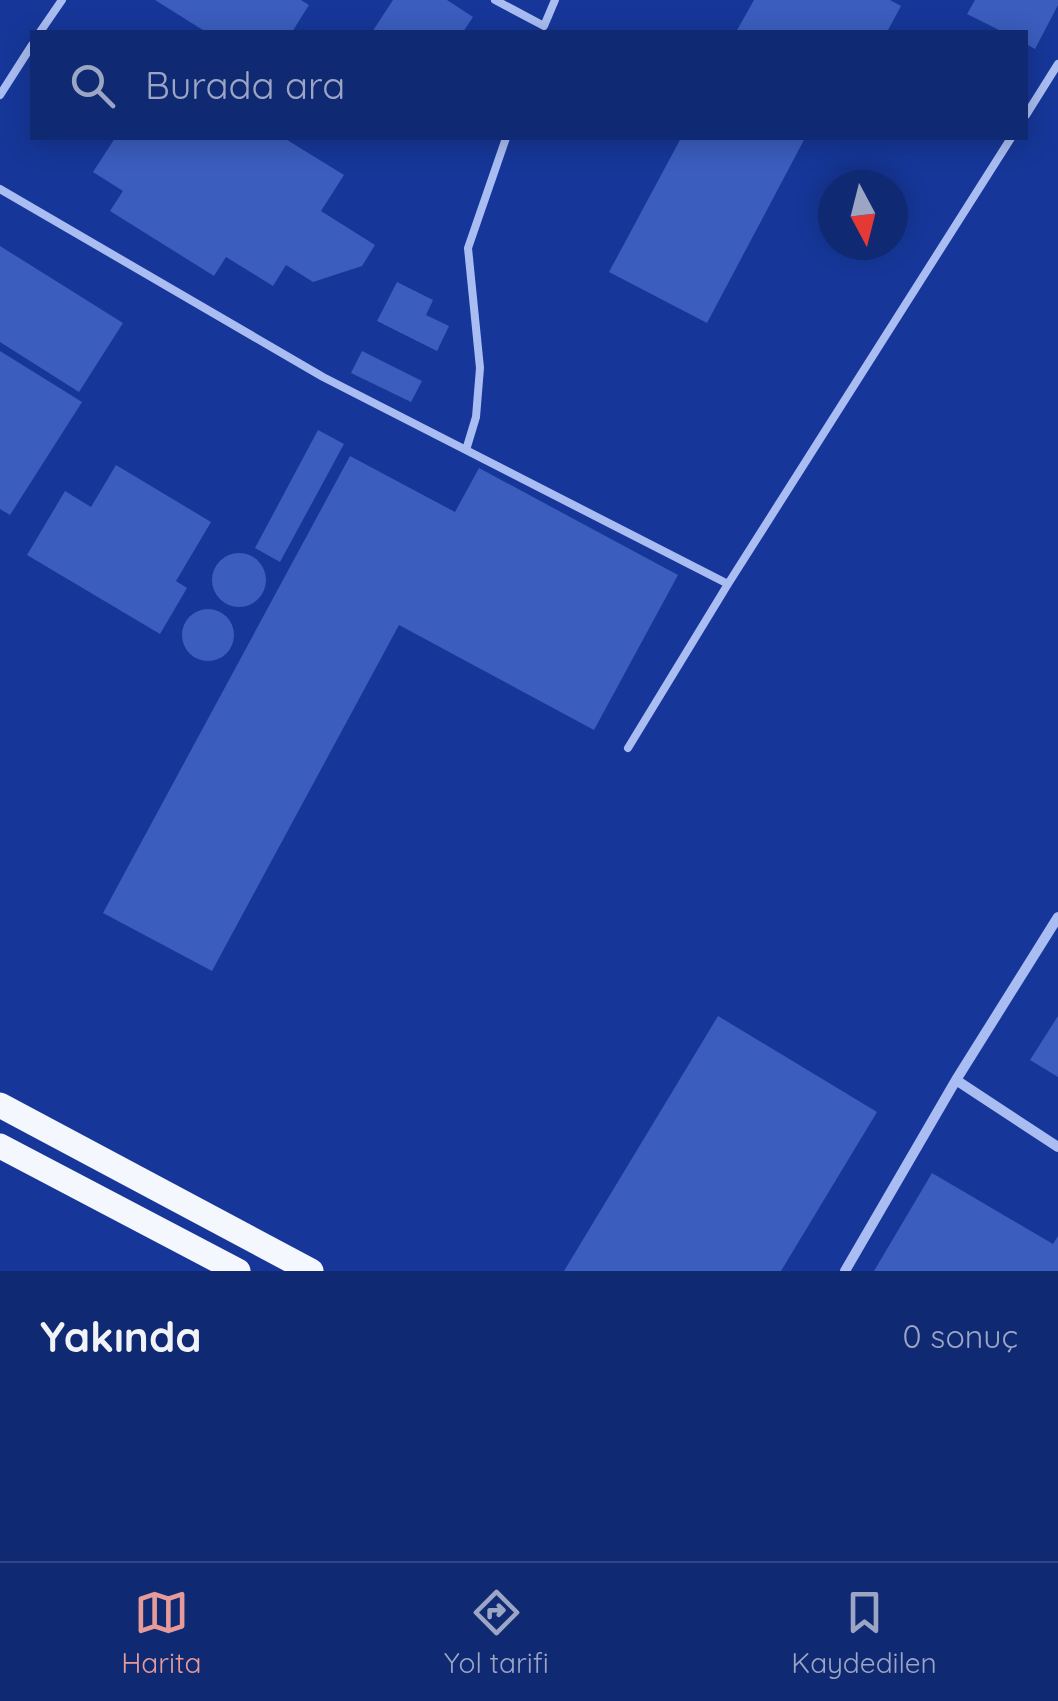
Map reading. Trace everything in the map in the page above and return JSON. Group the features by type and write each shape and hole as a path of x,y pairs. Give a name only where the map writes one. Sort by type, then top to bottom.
{"main road":[{"path":"0,1105 311,1271"},
{"path":"0,1146 226,1268"}],"street":[{"path":"845,1271 956,1080 1058,916"},
{"path":"956,1080 1058,1147"}],"lane":[{"path":"41,30 62,0"},
{"path":"495,0 543,29 556,0"},
{"path":"0,94 30,48"},
{"path":"1028,112 1058,64"},
{"path":"466,450 476,417 480,368 468,248 505,140"},
{"path":"628,748 1010,140"},
{"path":"0,189 323,377 728,584"}],"building":[{"path":"155,0 301,0 309,5 293,30 203,30"},
{"path":"393,0 447,0 473,17 464,30 373,30"},
{"path":"754,0 890,0 901,6 888,30 737,30"},
{"path":"975,0 1058,0 1035,49 1028,45 1028,30 999,30 967,14"},
{"path":"114,140 287,140 344,175 321,211 375,245 362,266 313,282 286,265 273,286 226,257 214,276 110,211 123,191 93,172"},
{"path":"680,140 804,140 707,323 609,272"},
{"path":"0,246 123,323 79,392 0,342"},
{"path":"397,282 433,300 426,315 449,326 437,351 377,321"},
{"path":"0,351 82,402 10,515 0,509"},
{"path":"362,351 422,381 411,402 351,373"},
{"path":"318,430 344,444 280,562 255,548"},
{"path":"350,456 455,512 479,468 678,575 594,730 399,625 212,971 103,913"},
{"path":"116,465 211,522 176,581 187,588 160,634 27,555 65,491 91,507"},
{"path":"239,553 258,561 266,580 258,599 239,607 220,599 212,580 220,561"},
{"path":"208,609 227,616 234,635 227,654 208,661 189,654 182,635 189,616"},
{"path":"718,1016 877,1112 781,1271 564,1271"},
{"path":"1058,1016 1058,1077 1030,1060"},
{"path":"932,1173 1053,1244 1058,1236 1058,1271 874,1271"}]}
